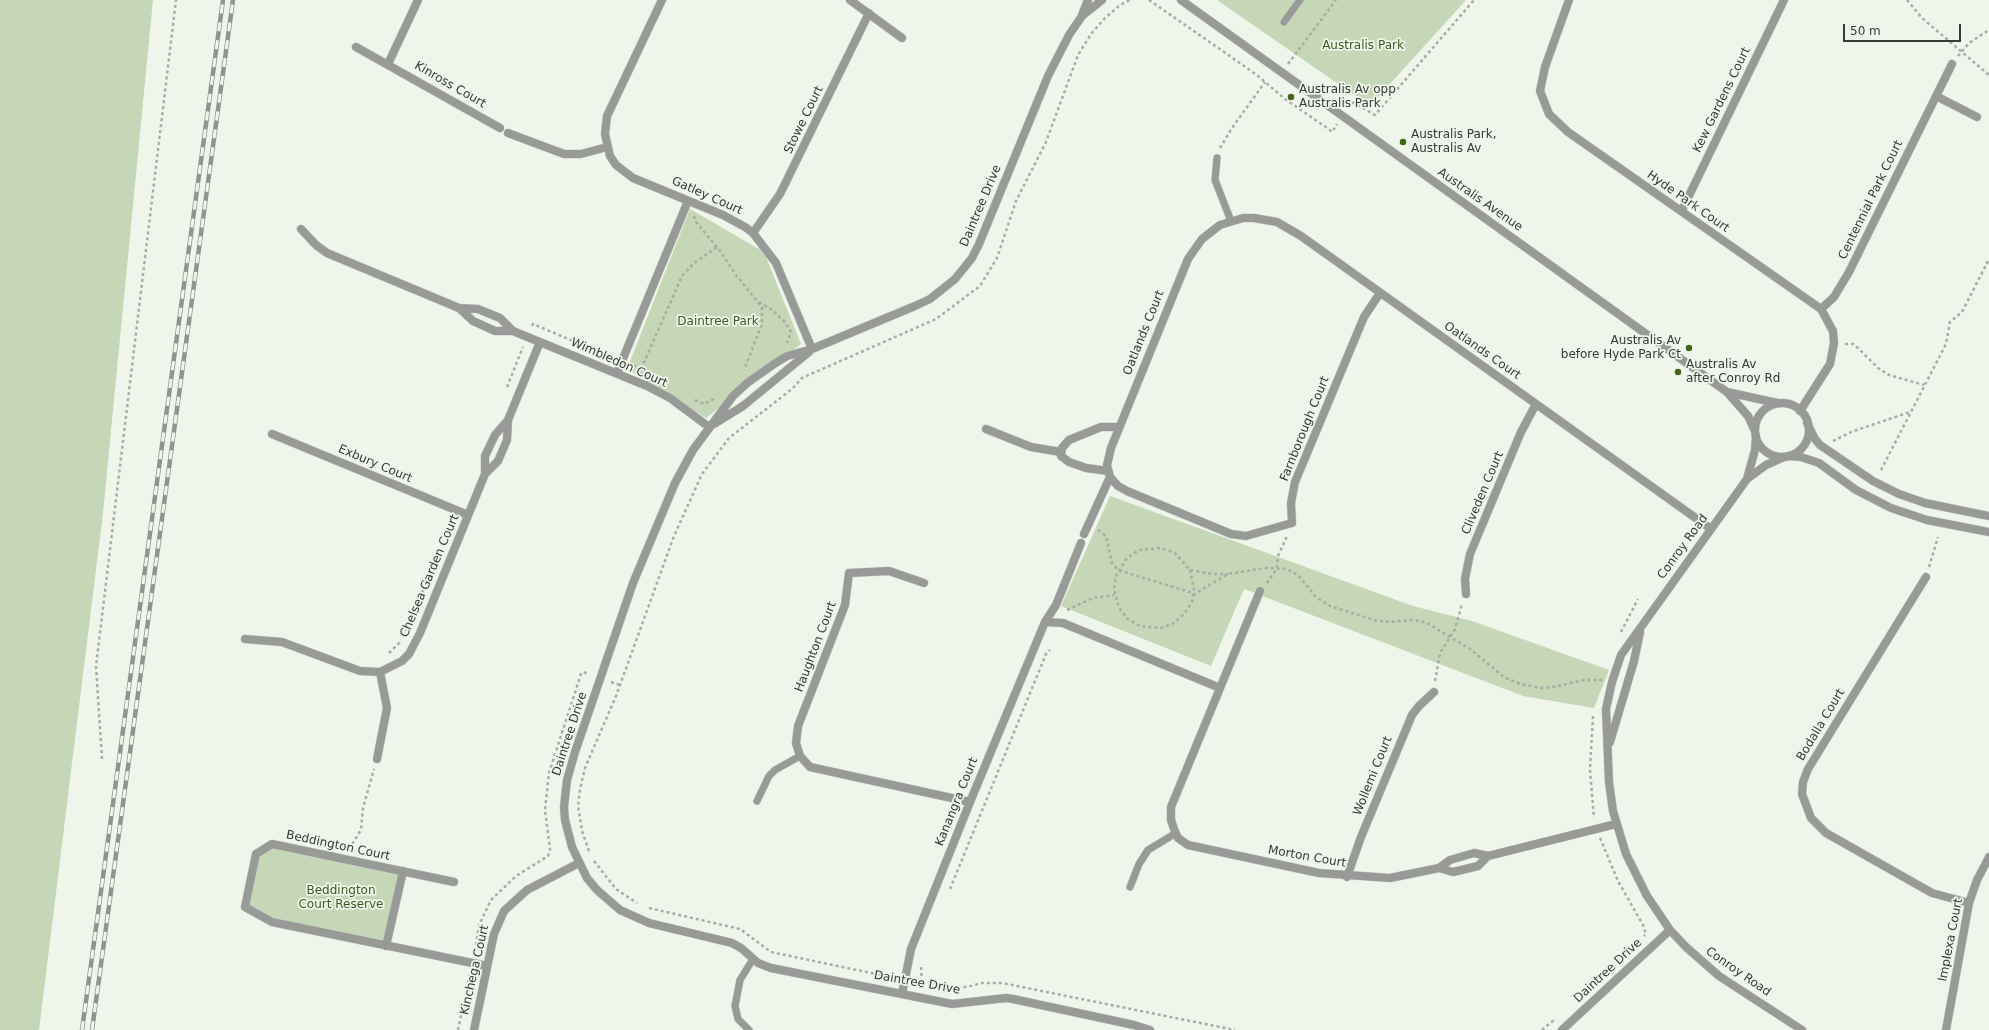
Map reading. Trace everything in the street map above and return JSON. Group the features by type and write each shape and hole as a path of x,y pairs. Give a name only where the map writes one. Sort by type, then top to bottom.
{"street":[{"path":"388,64 418,0"},
{"name":"Gatley Court","path":"662,0 606,116 605,134 610,156 624,172 643,182 735,221 753,233 776,263 812,349"},
{"path":"850,0 902,38"},
{"name":"Daintree Drive","path":"1088,0 1082,16 1055,60 979,244 964,269 946,287 930,299 812,349 786,356 749,381 733,396 708,427 684,465 645,552 628,597 570,767 565,793 565,820 572,847 579,863 596,890 620,910 649,923 732,944 741,948 753,959 771,968 952,1004 1006,998 1013,999 1134,1025 1150,1030"},
{"name":"Daintree Drive","path":"1082,16 1102,0"},
{"name":"Australis Avenue","path":"1181,0 1727,392 1748,416 1755,434"},
{"name":"Hyde Park Court","path":"1569,0 1545,67 1540,91 1549,114 1568,132 1682,210 1821,309 1833,331 1834,344 1830,364 1800,411"},
{"name":"Kew Gardens Court","path":"1682,210 1784,0"},
{"name":"Stowe Court","path":"753,233 783,188 868,13"},
{"name":"Kinross Court","path":"356,47 500,128"},
{"name":"Centennial Park Court","path":"1821,309 1834,297 1849,272 1952,64"},
{"path":"1936,96 1977,117"},
{"path":"508,133 554,152 568,155 580,154 607,147"},
{"path":"617,373 688,201"},
{"name":"Oatlands Court","path":"1084,534 1109,474 1108,457 1119,427 1188,258 1202,239 1210,232 1230,221 1243,218 1254,218 1277,222 1301,236 1711,529"},
{"name":"Wimbledon Court","path":"300,229 316,245 327,253 459,308 478,309 500,318 513,331"},
{"name":"Farnborough Court","path":"1292,523 1291,503 1295,482 1364,317 1380,293"},
{"name":"Wimbledon Court","path":"459,308 473,322 495,331 513,331 658,391 708,427"},
{"name":"Chelsea Garden Court","path":"245,639 282,642 350,669 370,673 380,672 402,661 415,644 485,474 488,449 495,435 508,420 540,342"},
{"name":"Daintree Drive","path":"708,427 743,406 812,349"},
{"name":"Australis Avenue","path":"1727,392 1778,404"},
{"name":"Cliveden Court","path":"1466,594 1465,580 1470,554 1521,432 1536,404"},
{"path":"1989,516 1940,506 1899,494 1864,476 1826,450 1815,440 1800,411 1790,405 1778,404 1767,408 1761,413 1756,424 1755,434 1760,446 1772,455 1801,457 1819,463 1856,490 1891,508 1927,520 1989,532"},
{"name":"Chelsea Garden Court","path":"485,474 498,461 507,440 508,420"},
{"path":"1786,456 1797,452 1804,444 1808,434 1807,423"},
{"path":"1119,427 1101,428 1069,440 1061,452 1064,459 1077,466 1109,474 1118,486 1231,534 1246,536 1292,523"},
{"path":"986,429 1031,447 1061,452"},
{"name":"Exbury Court","path":"272,434 468,515"},
{"name":"Conroy Road","path":"1747,479 1756,450 1755,434"},
{"name":"Conroy Road","path":"1786,456 1766,465 1747,479 1662,596 1641,630 1621,655 1612,682 1606,709 1610,787 1616,824 1636,875 1670,930 1691,952 1719,976 1802,1030"},
{"name":"Kanangra Court","path":"902,994 911,949 970,802 1081,543"},
{"name":"Haughton Court","path":"800,756 796,743 798,726 845,605 849,573 889,571 924,583"},
{"name":"Bodalla Court","path":"1926,577 1808,769 1803,782 1802,794 1810,818 1826,832 1932,893 1969,903"},
{"path":"1176,833 1171,820 1171,807 1260,591"},
{"path":"1046,622 1063,623 1220,688"},
{"name":"Conroy Road","path":"1609,747 1634,661 1641,630"},
{"path":"377,759 387,708 380,672"},
{"name":"Wollemi Court","path":"1348,876 1361,837 1412,716 1418,706 1434,692"},
{"path":"800,756 810,767 826,772 970,802"},
{"name":"Morton Court","path":"1176,833 1178,838 1188,845 1319,873 1390,878 1439,868 1450,860 1456,858 1474,854 1488,856 1616,824"},
{"name":"Beddington Court","path":"454,882 272,844 256,854 245,907 272,922 487,966"},
{"name":"Morton Court","path":"1439,868 1454,872 1478,866 1488,856"},
{"name":"Implexa Court","path":"1946,1030 1969,903 1977,880 1989,857"},
{"name":"Kinchega Court","path":"474,1030 494,934 504,911 527,890 579,863"},
{"name":"Beddington Court","path":"386,946 403,871"},
{"name":"Daintree Drive","path":"1562,1030 1670,930"}],"lane":[{"path":"1284,22 1300,0"},
{"path":"1217,158 1215,180 1230,221"},
{"path":"757,801 769,776 775,770 800,756"},
{"path":"1130,887 1148,850 1176,833"},
{"path":"749,1030 739,1027 735,999 742,976 753,959"}],"path":[{"path":"102,758 96,666 176,0"},
{"path":"1149,0 1180,20 1265,82 1285,99 1332,132"},
{"path":"1282,72 1336,0"},
{"path":"1352,102 1375,115 1474,0"},
{"path":"1907,0 1922,18 1989,75"},
{"path":"1952,64 1969,43 1989,30"},
{"path":"1217,158 1226,138 1265,82"},
{"path":"688,201 696,222 717,247 735,274 759,302 777,314 788,328 791,335 784,346"},
{"path":"641,369 682,276 694,264 717,247"},
{"path":"1881,470 1946,344 1950,322 1962,312 1989,259"},
{"path":"748,369 743,373 762,324 763,311 759,302"},
{"path":"506,389 533,324 641,369 673,385"},
{"path":"1834,344 1852,344 1883,372 1924,385"},
{"path":"691,397 704,404 710,403 720,393"},
{"path":"1826,450 1834,440 1841,436 1911,412"},
{"path":"1260,591 1277,568 1278,556 1292,523"},
{"path":"1089,525 1106,536 1112,563 1118,570 1193,594 1228,574"},
{"path":"1926,577 1938,537"},
{"path":"1154,548 1175,553 1190,570 1194,582 1193,594 1188,608 1179,619 1168,626 1154,628 1140,626 1128,619 1119,608 1114,595 1114,582 1118,570 1133,553 1154,548"},
{"path":"1190,570 1212,574 1228,574 1277,568 1287,569 1298,575 1316,597 1330,606 1374,620 1421,621 1451,636 1470,649 1504,677 1520,684 1542,688 1592,679 1612,682"},
{"path":"405,633 428,578"},
{"path":"1434,692 1440,653 1455,629 1466,594"},
{"path":"1064,612 1086,601 1114,595"},
{"path":"388,654 402,640"},
{"path":"948,893 1046,654 1050,650"},
{"path":"458,1030 479,925 491,900 516,876 548,856 550,850 545,810 549,773 581,674 585,672 592,675"},
{"path":"611,682 620,685 585,768 580,789 579,814 584,840 596,866 616,888 642,905"},
{"path":"346,859 348,852 361,830 363,808 377,759"},
{"path":"646,907 664,913 740,929 770,952 904,979 962,988 982,983 1002,983 1235,1030"},
{"path":"921,963 922,982"}],"green space":[{"path":"0,0 153,0 103,513 39,1030 0,1030"},
{"name":"Australis Park","path":"1217,0 1466,0 1370,106"},
{"name":"Daintree Park","path":"690,209 764,252 801,344 706,418 627,369"},
{"path":"1110,496 1413,606 1472,621 1609,670 1594,708 1523,696 1244,589 1211,666 1061,606"},
{"name":"Beddington Court Reserve","path":"272,844 403,871 386,946 272,922 245,907 256,854"}],"railway":[{"path":"82,1030 223,0"},
{"path":"92,1030 233,0"}],"place":[{"name":"Australis Av opp Australis Park","path":"1291,97"},
{"name":"Australis Park, Australis Av","path":"1403,142"},
{"name":"Australis Av before Hyde Park Ct","path":"1689,348"},
{"name":"Australis Av after Conroy Rd","path":"1678,372"}]}
